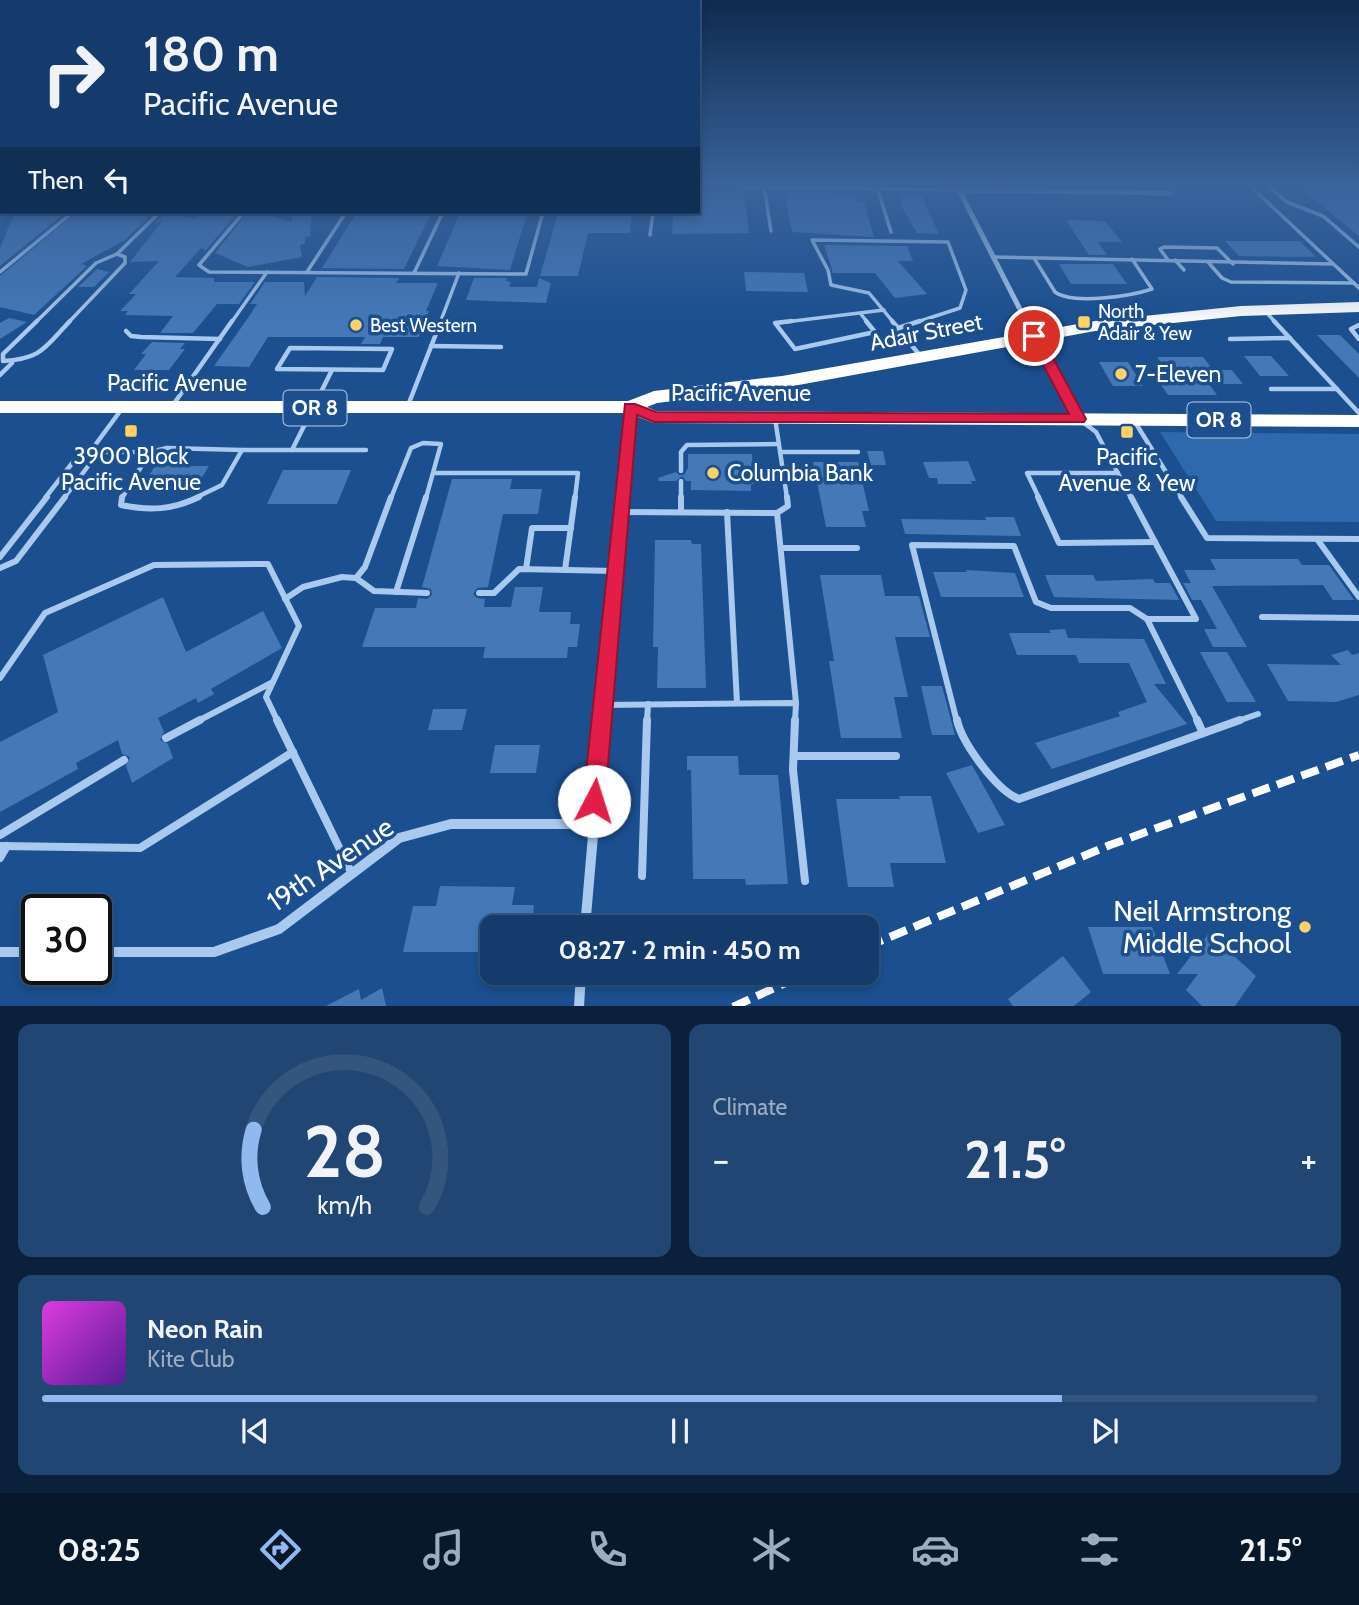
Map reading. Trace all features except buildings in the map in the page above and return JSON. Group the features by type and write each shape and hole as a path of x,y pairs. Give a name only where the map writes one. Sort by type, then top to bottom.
{"highway":[{"name":"Adair Street","path":"630,407 654,397 782,382 1034,336 1160,318 1264,310 1359,307"},
{"name":"Pacific Avenue","path":"0,407 630,407 654,417 1359,421"}],"street":[{"path":"981,231 1079,419"},
{"path":"586,915 630,407"},
{"name":"19th Avenue","path":"112,952 214,952 279,929 399,838 451,824 592,824"},
{"path":"0,952 21,952"},
{"path":"579,1006 581,985"}],"lane":[{"path":"0,272 50,231"},
{"path":"117,254 125,257 125,262 40,352 26,360 12,363 3,361 3,354 96,263 117,254 141,231"},
{"path":"228,231 199,265 209,271 526,274 538,231"},
{"path":"307,272 334,231"},
{"path":"414,273 434,231"},
{"path":"650,236 651,231"},
{"path":"1300,231 1359,288"},
{"path":"1340,231 1359,247"},
{"path":"898,328 960,308 966,290 948,242 812,240 828,271 831,285 869,293 921,357"},
{"path":"1168,260 1160,249 1164,247 1217,248 1233,264"},
{"path":"994,257 1333,264"},
{"path":"1034,258 1053,289 1065,297 1137,295 1149,291 1153,287 1132,259"},
{"path":"1175,260 1184,270"},
{"path":"1208,262 1222,278 1231,282 1354,283"},
{"path":"171,408 267,272"},
{"path":"407,408 459,273"},
{"path":"860,313 875,332 795,349 775,323 884,310"},
{"path":"1264,310 1359,413"},
{"path":"1359,325 1351,329 1359,339"},
{"path":"126,331 131,336 141,337 220,338"},
{"path":"1230,338 1290,338"},
{"path":"431,346 501,347"},
{"path":"290,348 392,349 383,370 332,370 277,369 290,348"},
{"path":"0,374 12,363"},
{"path":"292,450 332,370"},
{"path":"1271,389 1337,389"},
{"path":"90,452 123,407"},
{"path":"621,512 777,513 788,506 775,418"},
{"path":"1079,419 1096,432 1196,619 1147,619"},
{"path":"1133,419 1206,538 1359,539"},
{"path":"356,578 365,567 411,447 422,443 441,444 396,592"},
{"path":"681,471 681,452 687,445 779,444"},
{"path":"0,557 77,457 90,452 150,452 167,448 366,450"},
{"path":"150,452 122,494 121,505 140,509 170,509 182,505 222,485 242,450"},
{"path":"0,568 16,561 95,457 90,452"},
{"path":"780,452 858,452"},
{"path":"434,473 578,473 565,570"},
{"path":"1118,473 1027,473 1059,543 1155,542"},
{"path":"681,481 681,512"},
{"path":"727,512 737,703"},
{"path":"777,513 796,703 793,770 805,881"},
{"path":"526,569 532,528 570,528"},
{"path":"1317,539 1359,597"},
{"path":"1203,733 1147,619 1130,608 1051,608 1036,602 1014,547 912,545 960,734 1006,794 1019,799 1258,714"},
{"path":"781,548 857,548"},
{"path":"0,678 45,613 154,565 268,564 299,626 266,697 352,874"},
{"path":"479,593 494,593 519,569 615,571"},
{"path":"285,599 303,587 342,577 356,578 374,591 427,593"},
{"path":"1262,617 1359,618"},
{"path":"166,738 273,682"},
{"path":"603,705 796,703"},
{"path":"642,876 648,705"},
{"path":"0,858 4,846 140,848 293,752"},
{"path":"794,756 897,755"},
{"path":"0,835 124,760"}],"shaded area":[{"path":"1160,432 1359,434 1359,522 1216,521"}],"railway":[{"path":"879,942 1110,845 1359,755"},
{"path":"735,1006 781,985"}],"place":[{"name":"North Adair & Yew","path":"1084,322"},
{"name":"Best Western","path":"356,325"},
{"name":"7-Eleven","path":"1121,374"},
{"name":"3900 Block Pacific Avenue","path":"131,431"},
{"name":"Pacific Avenue & Yew","path":"1127,432"},
{"name":"Columbia Bank","path":"713,473"},
{"name":"Neil Armstrong Middle School","path":"1305,927"}],"route":[{"path":"594,801 630,407 654,417 1079,419 1034,336"}]}
